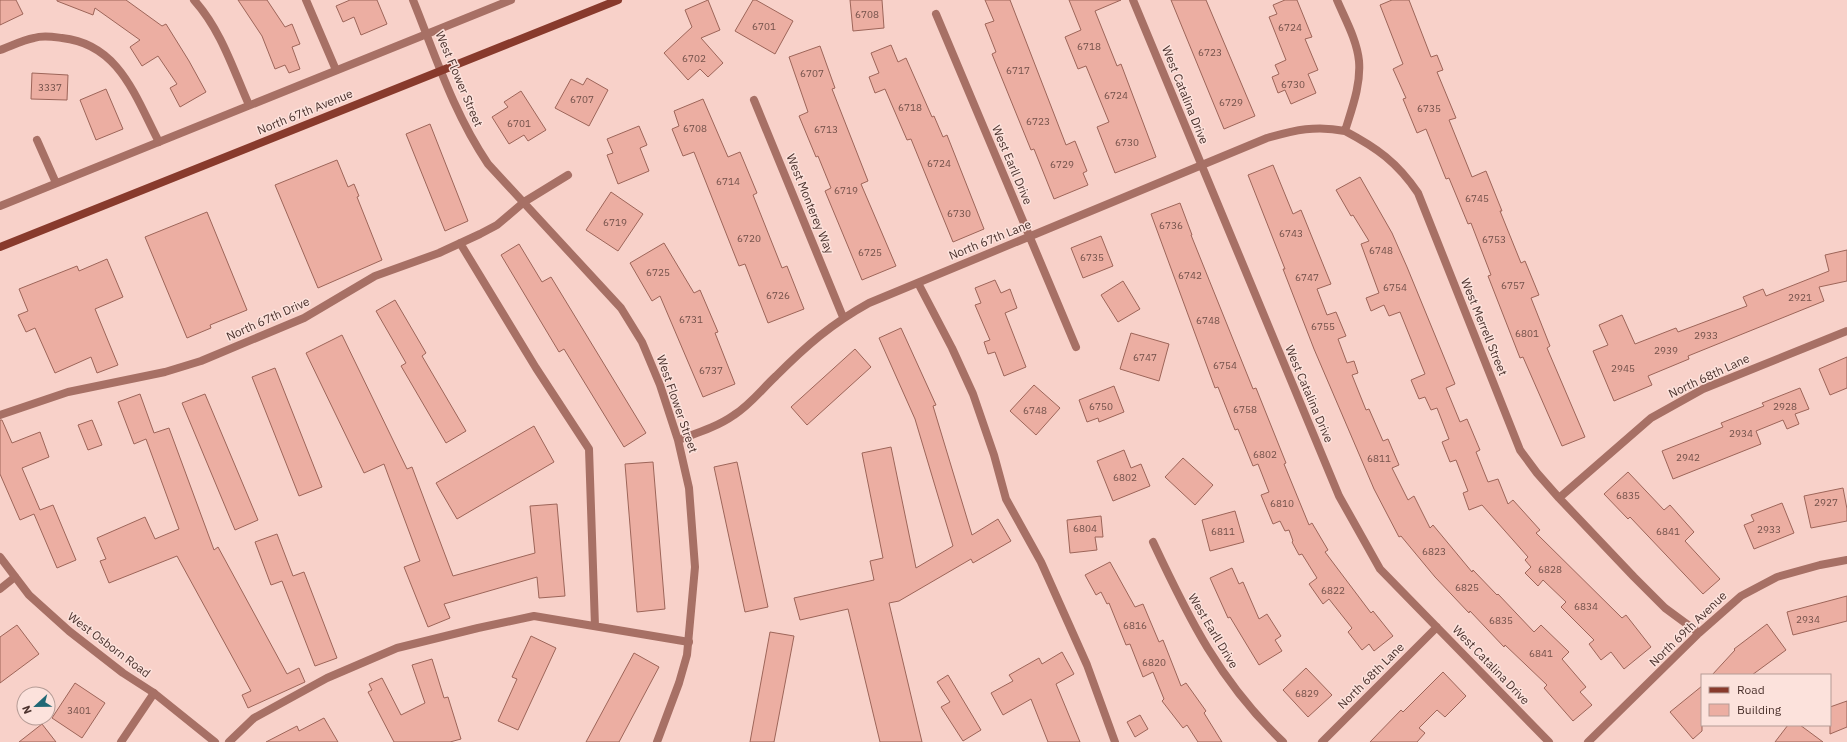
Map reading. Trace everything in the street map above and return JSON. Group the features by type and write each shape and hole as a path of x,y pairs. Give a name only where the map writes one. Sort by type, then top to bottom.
{"main road":[{"name":"North 67th Avenue","path":"0,247 618,0"}],"street":[{"path":"194,0 204,11 216,30 249,105"},
{"path":"306,0 336,70"},
{"name":"West Flower Street","path":"413,0 461,119 488,164 621,308 642,342 660,385 678,440 689,488 695,567 688,642 679,683 658,742"},
{"path":"0,206 511,0"},
{"name":"West Catalina Drive","path":"1133,0 1338,496 1380,569 1549,742"},
{"path":"1336,0 1352,36 1359,61 1355,101 1344,131"},
{"name":"West Earll Drive","path":"936,14 1076,347"},
{"path":"0,50 36,37 78,40 98,49 114,62 132,89 159,142"},
{"name":"West Monterey Way","path":"754,100 843,317"},
{"name":"North 67th Lane","path":"678,440 722,423 735,415 752,400 800,351 821,333 843,317 869,303 1268,138 1292,131 1327,127 1344,131"},
{"name":"West Merrell Street","path":"1344,131 1373,146 1393,162 1407,176 1418,193 1520,450 1537,473 1559,498 1665,608 1699,633"},
{"path":"37,140 56,183"},
{"name":"North 67th Drive","path":"0,415 68,392 165,372 201,361 304,318 375,276 439,253 497,224 524,202 568,175"},
{"path":"460,243 536,368 589,449 595,626"},
{"path":"918,283 952,348 973,394 994,454 1006,499 1044,569 1087,666 1115,742"},
{"name":"North 68th Lane","path":"1559,498 1651,418 1703,389 1847,331"},
{"name":"West Earll Drive","path":"1153,542 1182,602 1209,652 1242,699 1263,723 1283,742"},
{"name":"West Osborn Road","path":"0,557 29,595 68,631 123,673 154,693 215,742"},
{"name":"North 69th Avenue","path":"1588,742 1699,633 1741,596 1777,577 1820,565 1847,560"},
{"path":"0,589 15,578"},
{"path":"230,742 254,718 327,678 397,648 534,616 688,642"},
{"name":"North 68th Lane","path":"1322,742 1437,627"},
{"path":"121,742 154,693"}],"building":[{"path":"0,0 16,0 23,14 0,25"},
{"path":"57,0 126,0 162,26 166,24 206,92 180,107 170,88 177,84 158,56 142,66 130,47 140,40 95,8 93,15"},
{"path":"238,0 267,0 285,27 292,24 300,44 292,47 300,69 289,73 285,65 275,69 262,36"},
{"path":"350,0 377,0 387,24 361,35 354,17 343,22 336,6"},
{"path":"708,0 720,30 701,38 723,63 708,77 700,69 688,80 664,53 692,27 685,10"},
{"path":"753,0 756,0 793,21 775,54 735,31"},
{"path":"850,0 882,0 884,28 853,31"},
{"path":"985,0 1010,0 1066,145 1075,141 1087,171 1083,173 1088,185 1054,199 1034,149 1031,150 992,54 996,52 985,24 994,21"},
{"path":"1069,0 1121,0 1095,11 1117,66 1121,64 1156,157 1115,173 1097,127 1109,122 1086,66 1078,69 1065,37 1081,30"},
{"path":"1171,0 1206,0 1255,116 1224,129"},
{"path":"1285,0 1297,0 1312,37 1305,39 1318,70 1308,74 1316,93 1291,104 1285,90 1278,93 1272,77 1279,74 1275,65 1286,60 1269,17 1277,14 1273,5"},
{"path":"1392,0 1409,0 1431,57 1437,55 1443,70 1437,72 1456,118 1449,120 1472,177 1486,171 1521,263 1525,261 1539,295 1531,298 1550,346 1547,348 1585,437 1562,446 1523,357 1520,358 1488,276 1491,275 1471,223 1468,224 1449,178 1446,179 1426,129 1417,133 1403,99 1406,98 1393,69 1403,64 1380,5"},
{"path":"891,45 898,62 906,58 932,117 934,116 943,137 947,135 984,229 953,242 911,139 907,140 885,89 875,93 869,77 879,73 871,53"},
{"path":"820,46 835,88 832,89 868,181 861,184 896,266 862,280 825,191 831,188 799,116 808,112 789,57"},
{"path":"32,73 68,75 67,100 31,99"},
{"path":"587,78 608,90 589,126 555,108 571,79 583,85"},
{"path":"106,89 123,129 96,140 80,100"},
{"path":"521,91 546,130 528,141 524,135 509,144 492,117 508,107 504,102"},
{"path":"703,99 728,157 740,152 757,193 753,195 782,268 787,266 804,309 768,323 745,264 739,266 694,152 683,156 672,129 679,126 674,111"},
{"path":"430,124 468,221 445,231 406,134"},
{"path":"639,126 647,145 640,148 649,171 618,184 607,155 613,153 607,139"},
{"path":"337,160 348,187 354,184 359,196 357,197 382,260 318,288 275,185"},
{"path":"1273,165 1293,214 1301,210 1331,284 1317,289 1327,315 1336,312 1346,336 1338,339 1347,363 1354,361 1358,373 1352,375 1366,410 1369,409 1383,441 1388,439 1399,465 1392,468 1408,500 1414,496 1430,528 1433,525 1472,572 1473,570 1497,595 1498,594 1534,632 1541,625 1569,652 1562,659 1586,687 1580,692 1592,705 1573,721 1544,688 1547,685 1505,645 1504,647 1470,611 1469,613 1435,577 1401,536 1399,537 1374,489 1314,349 1283,269 1285,269 1248,175"},
{"path":"1360,177 1392,233 1407,267 1455,384 1446,388 1460,422 1467,419 1480,450 1476,452 1488,482 1498,479 1508,504 1513,500 1540,530 1536,533 1622,618 1626,615 1651,647 1624,669 1611,652 1601,660 1589,644 1594,640 1561,607 1566,602 1543,580 1538,586 1525,573 1531,567 1525,560 1528,557 1482,505 1469,510 1463,493 1468,491 1456,460 1450,462 1442,442 1449,439 1437,408 1431,410 1425,397 1419,399 1411,380 1425,374 1400,312 1389,316 1384,305 1371,311 1366,298 1379,293 1361,244 1369,241 1353,215 1351,216 1336,190"},
{"path":"611,192 643,214 618,251 586,230"},
{"path":"1180,203 1191,235 1253,389 1256,388 1286,463 1284,464 1309,525 1312,523 1328,550 1325,552 1371,613 1373,611 1393,636 1374,651 1369,644 1362,650 1348,632 1352,628 1329,599 1323,604 1309,584 1317,578 1302,554 1299,555 1292,542 1293,541 1289,530 1285,531 1280,521 1273,524 1261,495 1269,492 1258,464 1253,466 1238,429 1235,430 1218,387 1215,388 1151,214"},
{"path":"207,212 247,310 210,325 211,328 187,338 145,237"},
{"path":"1101,236 1113,266 1083,278 1071,248"},
{"path":"664,243 694,293 700,290 718,332 715,333 735,384 703,397 660,296 652,301 630,263"},
{"path":"519,244 542,282 551,277 646,433 624,447 564,349 559,352 501,255"},
{"path":"1847,250 1847,281 1819,287 1824,301 1688,356 1689,359 1648,376 1652,385 1614,401 1593,351 1608,345 1599,325 1622,315 1635,344 1676,328 1678,332 1747,306 1743,297 1763,289 1766,296 1829,271 1825,255"},
{"path":"107,259 123,297 95,309 118,365 97,373 91,357 55,373 35,328 26,332 18,315 28,311 19,289 77,266 79,271"},
{"path":"995,280 1001,293 1010,289 1017,308 1005,313 1026,367 1004,376 995,352 988,354 984,342 990,340 975,305 981,303 975,288"},
{"path":"1123,281 1140,309 1118,322 1101,295"},
{"path":"395,300 426,353 422,356 466,431 446,443 401,366 406,363 376,311"},
{"path":"901,328 936,405 933,406 972,535 998,519 1011,541 973,563 971,559 899,601 889,603 922,742 880,742 848,609 800,620 794,598 874,580 870,561 883,558 862,453 891,447 916,568 953,546 915,419 879,338"},
{"path":"1131,333 1169,344 1159,381 1120,369"},
{"path":"342,335 407,469 412,467 453,576 535,553 530,506 557,504 565,596 539,598 537,577 444,604 450,618 428,627 404,567 420,561 384,464 364,473 306,353"},
{"path":"855,349 871,367 807,425 791,407"},
{"path":"1847,357 1847,388 1830,395 1819,369"},
{"path":"275,368 322,487 299,496 252,377"},
{"path":"1034,385 1060,408 1036,435 1010,411"},
{"path":"1114,386 1124,412 1099,422 1098,418 1087,422 1079,400"},
{"path":"1800,388 1809,409 1795,414 1799,424 1787,429 1783,420 1756,431 1761,444 1673,479 1662,451 1723,427 1721,423 1764,406 1762,403"},
{"path":"140,394 154,433 169,428 214,550 218,547 287,674 299,668 305,682 248,708 242,695 251,691 177,556 109,583 100,561 106,559 97,538 145,517 155,539 179,529 146,439 134,444 118,402"},
{"path":"205,394 258,520 235,530 182,403"},
{"path":"0,420 2,420 12,443 40,432 49,457 22,468 40,510 53,505 76,560 57,568 34,514 20,520 0,474"},
{"path":"92,420 102,445 88,450 78,425"},
{"path":"534,426 554,462 457,519 436,483"},
{"path":"1124,450 1131,468 1141,464 1150,486 1113,501 1097,461"},
{"path":"1183,458 1213,485 1195,505 1165,477"},
{"path":"653,462 665,609 637,612 625,464"},
{"path":"737,462 768,607 745,612 714,467"},
{"path":"1628,472 1664,510 1670,505 1694,532 1685,541 1720,579 1703,594 1630,517 1628,519 1604,494"},
{"path":"1843,488 1847,509 1847,521 1811,528 1804,496"},
{"path":"1782,503 1794,533 1754,549 1744,525 1754,521 1751,515"},
{"path":"1235,511 1244,542 1210,551 1202,520"},
{"path":"1101,516 1103,537 1095,537 1097,550 1070,553 1067,520"},
{"path":"277,534 293,576 304,572 337,658 315,666 282,581 271,585 255,542"},
{"path":"1110,562 1135,607 1143,604 1159,642 1163,640 1181,686 1186,683 1206,711 1204,713 1222,742 1198,742 1187,725 1183,728 1162,701 1164,699 1153,672 1143,677 1130,644 1126,645 1109,603 1107,604 1101,592 1096,595 1085,575"},
{"path":"1232,568 1239,584 1243,582 1259,619 1267,614 1281,636 1275,640 1282,651 1259,665 1230,617 1228,618 1210,578"},
{"path":"1847,596 1847,621 1793,635 1787,612"},
{"path":"1767,624 1786,650 1753,674 1713,674 1735,650 1734,649"},
{"path":"17,625 39,654 0,683 0,637"},
{"path":"770,632 794,636 774,742 750,742"},
{"path":"531,636 556,648 518,730 498,721 517,679 512,677"},
{"path":"1062,652 1074,674 1056,684 1080,742 1048,742 1031,699 1003,715 991,693 1013,681 1009,675 1039,658 1042,664"},
{"path":"634,653 659,667 619,742 586,742"},
{"path":"432,659 444,698 448,697 461,739 450,742 394,742 368,692 372,690 369,684 382,678 401,715 425,703 412,665"},
{"path":"1306,668 1332,695 1308,717 1283,690"},
{"path":"1443,672 1466,696 1445,717 1437,710 1419,728 1425,733 1417,742 1370,742 1401,710 1403,712"},
{"path":"948,675 981,730 963,741 941,707 950,702 937,682"},
{"path":"75,683 105,703 82,738 56,721 56,712"},
{"path":"1701,687 1702,731 1693,739 1670,712"},
{"path":"1847,701 1847,727 1830,734 1831,726 1831,707"},
{"path":"1140,715 1148,729 1135,737 1127,722"},
{"path":"324,718 338,742 266,742 297,726 299,731"},
{"path":"39,726 44,726 56,742 19,742"},
{"path":"1787,726 1801,726 1823,742 1775,742"}]}
